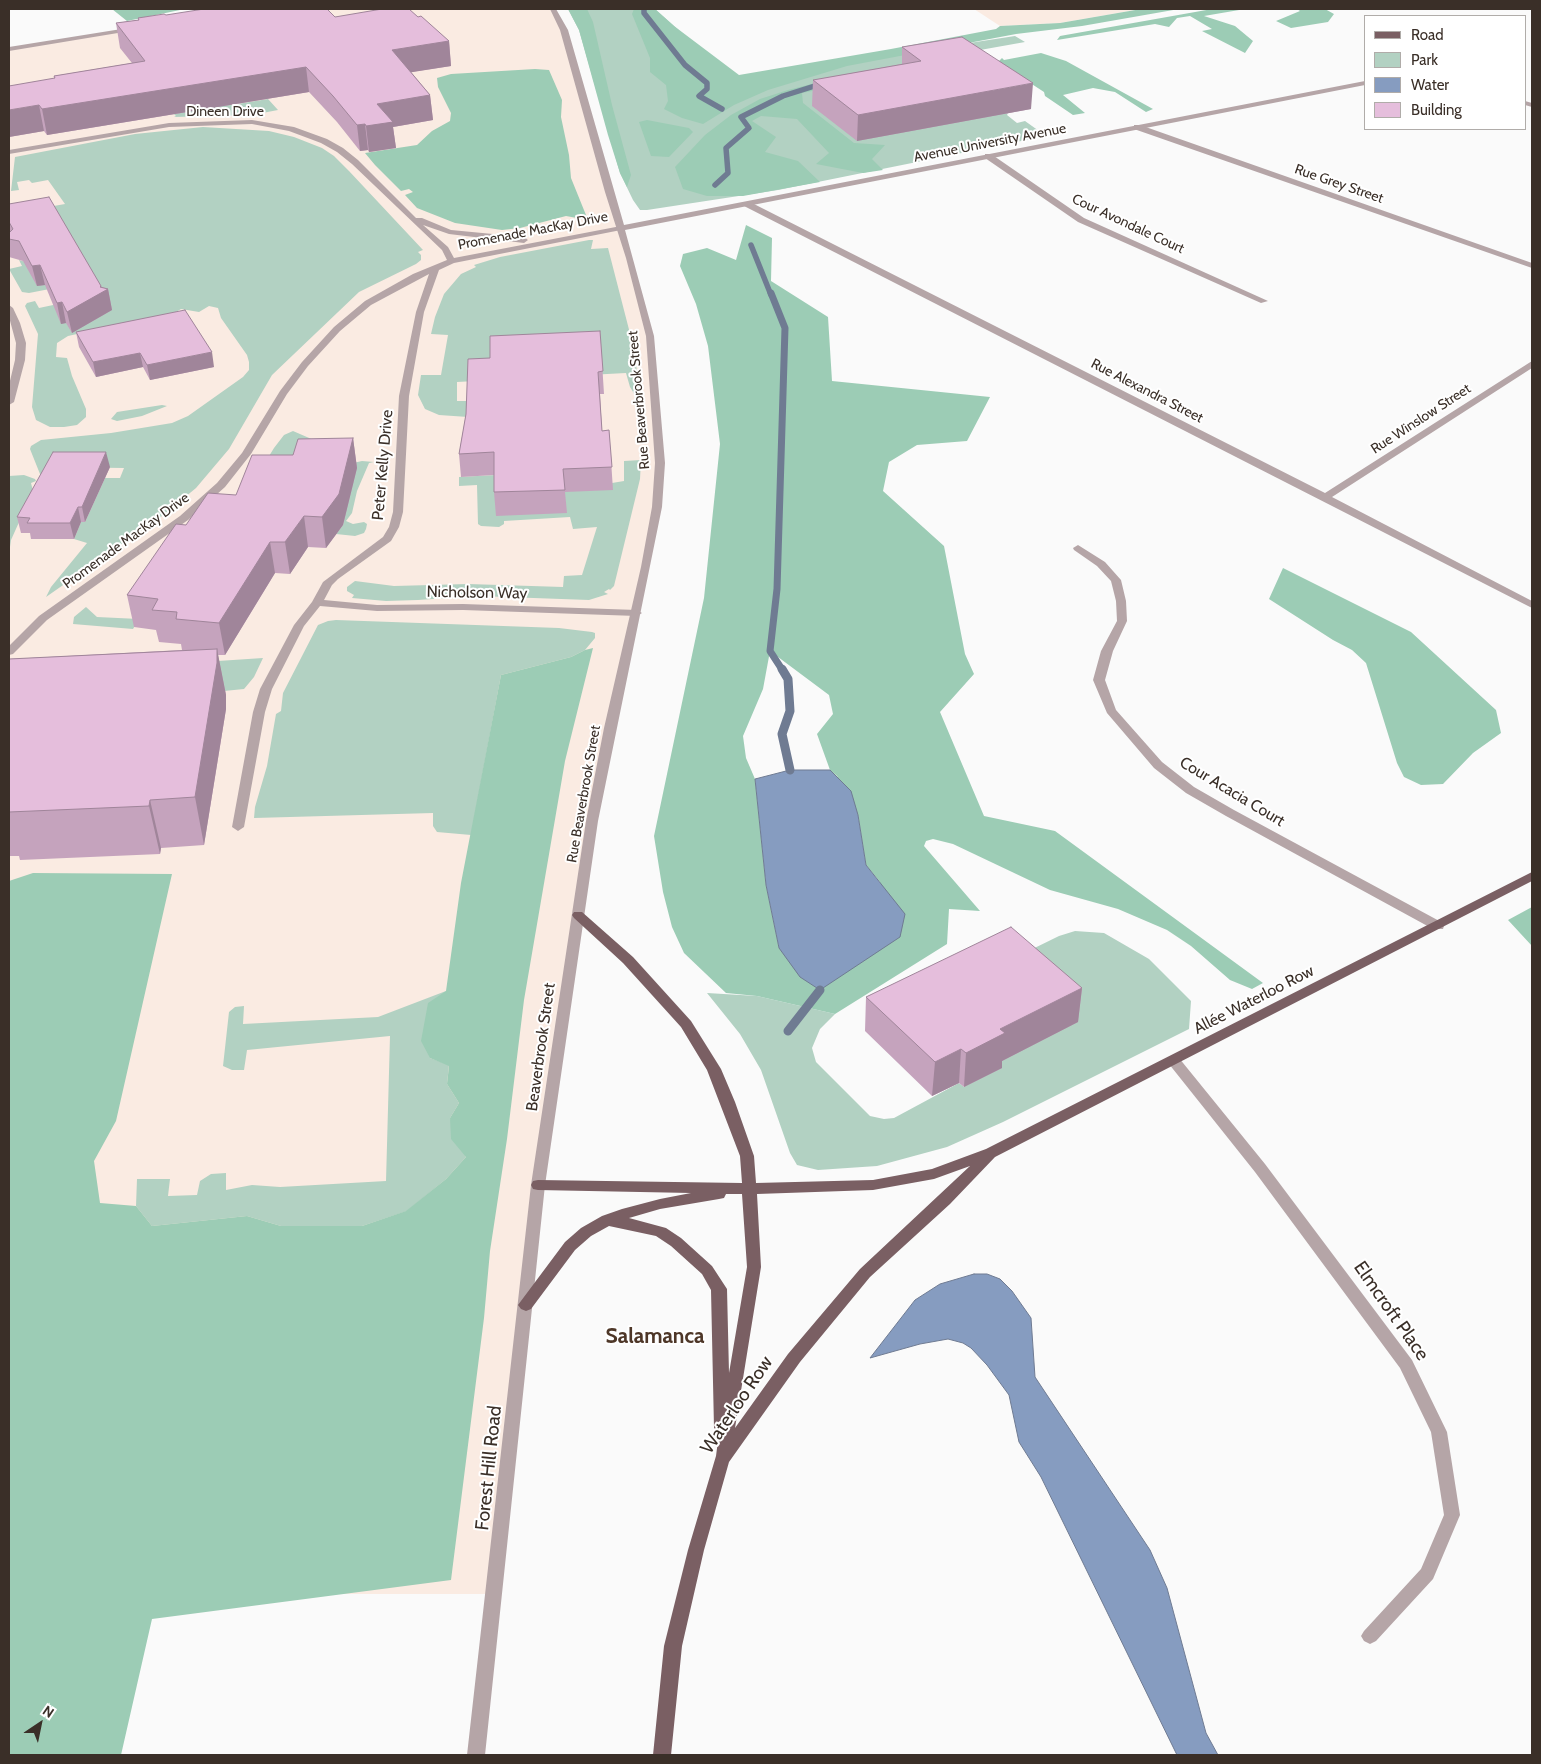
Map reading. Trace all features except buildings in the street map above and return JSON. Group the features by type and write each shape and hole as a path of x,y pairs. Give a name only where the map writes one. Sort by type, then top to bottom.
{"main road":[{"name":"Allée Waterloo Row","path":"991,1153 1438,926 1532,876"},
{"path":"578,915 628,960 686,1024 714,1069 747,1156 754,1267 722,1460"},
{"path":"538,1185 749,1189 873,1185 934,1174 991,1153"},
{"name":"Waterloo Row","path":"662,1755 673,1646 696,1550 722,1460 794,1358 864,1273 946,1200 991,1153"},
{"path":"526,1306 570,1246 586,1232 607,1220 660,1204 749,1189"},
{"path":"607,1220 642,1226 661,1232 676,1242 707,1270 720,1289 722,1460"}],"street":[{"name":"Rue Beaverbrook Street","path":"553,9 564,30 630,258 650,336 660,463 657,508 637,614 610,728 592,821 578,915"},
{"path":"9,49 139,28"},
{"name":"Avenue University Avenue","path":"621,228 1364,83"},
{"name":"Dineen Drive","path":"9,152 169,125 220,122 267,124 307,134 340,150 356,162 408,215 445,249 452,261"},
{"name":"Rue Grey Street","path":"1137,127 1532,266"},
{"name":"Cour Avondale Court","path":"988,156 1081,220 1264,301"},
{"name":"Rue Alexandra Street","path":"747,204 1532,605"},
{"path":"408,215 449,232 489,238 544,242"},
{"name":"Promenade MacKay Drive","path":"9,652 43,618 184,518 222,485 246,454 294,377 349,318 389,290 452,261 621,228"},
{"name":"Peter Kelly Drive","path":"238,827 259,712 266,689 299,625 317,603 334,577 377,548 394,527 398,512 404,396 420,312 435,268"},
{"path":"9,308 16,323 20,343 15,380 9,402"},
{"name":"Rue Winslow Street","path":"1325,498 1532,364"},
{"name":"Cour Acacia Court","path":"1078,548 1101,564 1116,580 1121,601 1122,621 1106,651 1100,680 1111,711 1158,766 1190,790 1438,926"},
{"name":"Nicholson Way","path":"317,603 377,608 463,608 637,614"},
{"name":"Beaverbrook Street","path":"538,1185 578,915"},
{"name":"Elmcroft Place","path":"1174,1061 1260,1168 1406,1364 1439,1432 1452,1515 1427,1574 1370,1636"},
{"name":"Forest Hill Road","path":"476,1755 538,1185"}],"shaded area":[{"path":"263,9 553,9 564,30 650,336 657,420 657,507 580,894 495,1594 128,1594 9,1755 9,49"},
{"path":"974,9 1141,9 1060,23 1000,26"}],"green space":[{"path":"112,9 179,9 180,10 127,21"},
{"path":"568,9 655,9 734,79 1015,36 1025,42 952,55 1000,114 1008,113 1007,115 1017,123 1025,121 1046,136 778,190 640,210 620,173 579,30"},
{"path":"568,9 587,9 593,22 612,105 631,175 627,187 620,173 608,135 579,30"},
{"path":"634,9 655,9 674,26 739,75 891,49 996,29 1000,26 1060,23 1141,9 1179,9 1082,26 1016,34 847,66 768,90 734,105 703,124 682,118 664,109 668,101 666,85 650,72 650,58 632,14"},
{"path":"1212,9 1245,9 1204,16 1235,26 1253,41 1245,53 1202,31 1212,29 1190,16 1177,18 1169,27 1155,24 1057,40 1060,36"},
{"path":"1297,9 1325,9 1334,14 1328,22 1291,28 1276,21 1300,11"},
{"path":"1041,53 1066,61 1153,109 1146,112 1115,92 1093,88 1063,95 1085,113 1073,115 1045,96 1044,92 998,62 1002,58 1004,60"},
{"path":"535,69 549,70 562,100 561,117 569,155 571,178 588,220 566,216 520,228 502,230 455,223 417,208 405,195 413,192 409,189 401,191 365,153 417,145 432,131 450,121 451,113 438,87 437,78 451,74"},
{"path":"863,71 817,90 802,93 803,103 854,143 885,145 872,159 883,170 863,173 816,164 829,153 797,119 761,116 752,121 776,137 765,152 798,161 820,182 743,196 707,196 683,189 675,167 705,135 731,115 760,99"},
{"path":"268,99 278,110 252,115 174,117 176,116 174,114 229,103 231,105"},
{"path":"647,120 689,128 693,132 669,157 651,156 639,122"},
{"path":"203,127 269,131 294,137 322,148 334,156 349,171 423,250 418,252 421,255 421,260 359,292 272,375 229,449 196,488 162,516 46,597 51,587 87,543 74,539 81,522 85,522 105,478 120,478 124,468 47,467 43,474 40,474 30,449 31,446 41,440 111,433 172,423 188,416 243,377 249,370 249,362 247,355 221,318 218,308 209,306 199,312 181,309 176,312 68,336 57,343 56,357 67,358 72,376 86,409 86,417 77,425 64,427 50,427 36,420 32,407 38,334 25,306 27,303 35,301 39,308 72,301 48,207 65,204 48,180 32,183 29,180 17,182 19,190 11,191 15,157 135,134"},
{"path":"746,225 772,238 771,281 828,317 832,381 990,397 967,441 917,445 889,462 883,491 944,546 965,654 974,674 940,712 984,816 1055,831 1263,983 1252,989 1230,980 1191,946 1167,930 1118,909 1050,890 953,844 933,839 926,841 924,846 980,911 949,909 947,944 835,1014 757,996 726,993 684,953 672,927 663,892 654,836 704,598 720,444 708,346 696,304 680,266 683,254 707,248 736,260","holes":["770,651 829,695 833,714 817,734 830,770 837,776 858,815 866,865 880,882 779,948 766,885 755,779 746,758 743,736 763,689"]},
{"path":"593,240 591,249 608,248 634,349 640,395 635,395 630,387 626,373 457,382 457,401 471,401 468,417 439,415 425,409 418,395 421,375 441,375 448,335 431,334 435,317 444,294 461,274 476,267 474,265 500,257"},
{"path":"19,260 26,262 60,287 29,293 22,292 9,269 22,266"},
{"path":"162,405 167,406 142,416 117,421 111,419 117,412"},
{"path":"293,431 323,444 263,474 266,461 274,448 284,435"},
{"path":"641,460 640,479 614,586 604,592 608,594 589,600 478,596 386,601 352,598 354,595 347,591 347,587 355,581 394,586 468,584 563,587 564,576 582,575 597,527 573,529 570,517 504,521 504,524 499,527 481,526 478,524 477,485 459,486 459,477 496,475 612,483 624,481 624,461"},
{"path":"362,461 374,462 369,463 357,491 352,513 346,521 353,524 364,522 367,524 366,529 364,533 355,536 336,534 343,525 353,463"},
{"path":"24,475 36,481 31,483 33,491 11,540 9,554 9,476"},
{"path":"1283,568 1411,632 1496,710 1501,733 1473,753 1443,784 1421,785 1404,777 1397,763 1366,663 1352,650 1269,599"},
{"path":"86,607 97,617 139,619 133,629 73,624 74,617"},
{"path":"336,620 559,628 592,632 595,633 595,638 585,650 571,657 501,675 471,835 437,832 433,826 433,813 254,818 255,807 267,766 276,714 281,711 283,693 318,625"},
{"path":"593,648 565,761 524,1000 507,1139 490,1251 484,1318 451,1580 152,1619 121,1755 9,1755 9,881 33,873 172,874 116,1121 94,1161 100,1203 136,1206 152,1226 247,1216 281,1226 362,1226 406,1211 446,1179 466,1157 451,1139 450,1118 459,1103 447,1084 449,1066 430,1058 421,1041 428,1003 446,991 461,883 501,675 571,657"},
{"path":"263,658 254,677 244,689 214,692 218,661"},
{"path":"1532,907 1532,946 1508,920"},
{"path":"1075,931 1104,933 1149,959 1191,1001 1189,1029 1003,1122 947,1147 877,1166 818,1170 797,1165 790,1153 761,1070 740,1034 707,993 757,996 835,1014 820,1029 812,1048 816,1062 870,1116 884,1119 894,1118 959,1083 964,1087 1008,961 1059,936"},
{"path":"446,991 430,1058 449,1065 447,1084 459,1103 450,1118 466,1157 446,1179 407,1211 362,1226 281,1226 247,1216 152,1226 136,1206 137,1179 170,1179 168,1196 197,1195 200,1181 211,1174 226,1173 226,1190 252,1185 280,1187 386,1181 390,1036 247,1050 244,1070 232,1070 223,1066 229,1012 235,1007 244,1006 243,1024 378,1017"}],"water":[{"path":"790,770 830,770 851,791 858,815 866,865 905,914 900,937 820,990 800,977 779,948 766,885 755,779"},
{"path":"974,1274 987,1274 1000,1279 1012,1291 1031,1318 1035,1377 1150,1550 1167,1588 1206,1733 1218,1755 1177,1755 1041,1477 1019,1442 1009,1395 987,1365 971,1348 963,1343 948,1339 920,1344 870,1358 915,1300 940,1284"}],"waterway":[{"path":"644,9 644,13 685,65 707,83 707,89 699,96 722,109"},
{"path":"715,185 728,173 726,148 749,128 741,117 783,96 824,83"},
{"path":"751,245 771,295"},
{"path":"771,293 785,328 777,589 770,651 783,671"},
{"path":"782,669 788,679 790,711 782,734 790,770"},
{"path":"788,1031 820,990"}],"district":[{"name":"Salamanca","path":"655,1337"}]}
